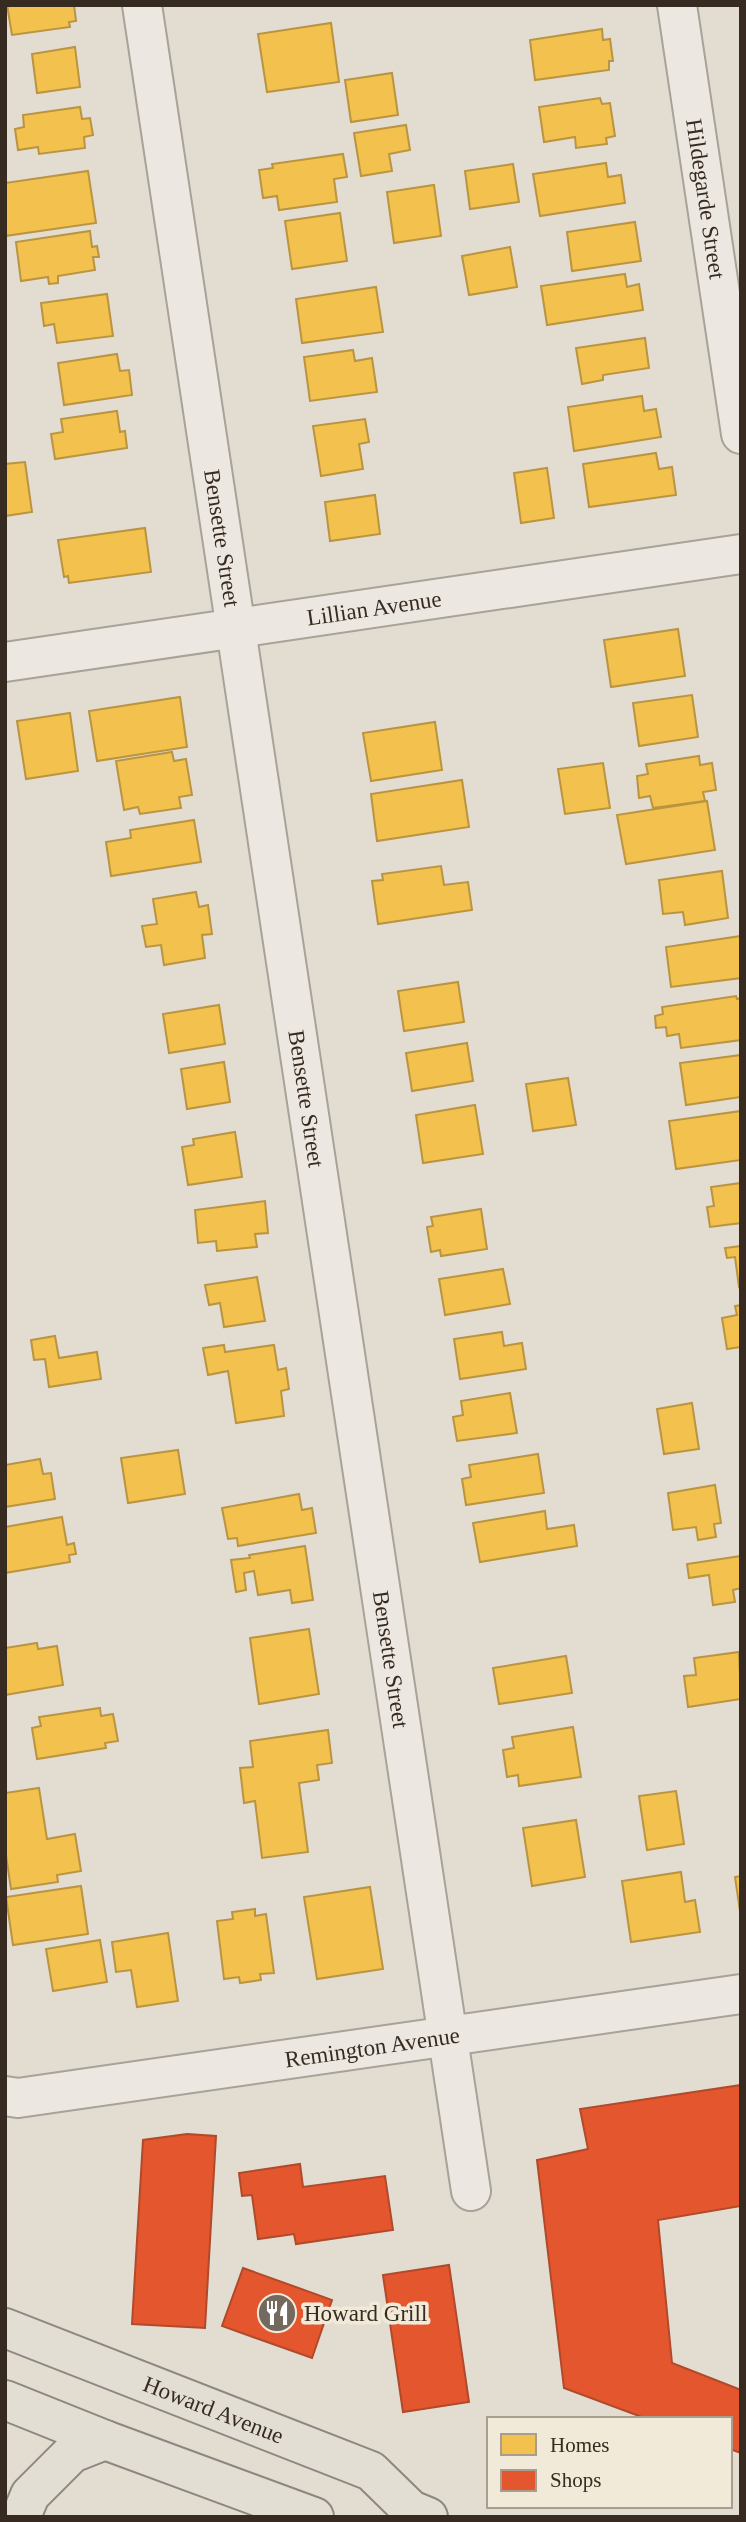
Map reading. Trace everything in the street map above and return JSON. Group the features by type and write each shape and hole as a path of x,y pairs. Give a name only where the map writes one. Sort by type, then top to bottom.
{"main road":[{"name":"Howard Avenue","path":"5,2328 371,2471 410,2515"},
{"path":"5,2400 314,2517"},
{"path":"21,2517 30,2495 72,2453 105,2440"}],"street":[{"name":"Bensette Street","path":"142,5 471,2191"},
{"name":"Hildegarde Street","path":"677,5 741,434"},
{"name":"Lillian Avenue","path":"5,662 741,554"},
{"name":"Remington Avenue","path":"5,2096 18,2098 741,1994"}],"building: Homes":[{"path":"7,5 74,5 76,21 69,22 70,27 12,35"},
{"path":"331,23 339,82 267,92 258,34"},
{"path":"602,29 603,40 610,39 613,61 609,61 609,70 535,80 530,40"},
{"path":"75,47 80,87 37,93 32,54"},
{"path":"392,73 398,115 351,122 345,80"},
{"path":"600,98 602,104 610,103 615,136 606,138 607,144 576,148 575,137 544,142 539,107"},
{"path":"80,107 82,119 90,118 93,135 84,137 85,148 39,154 38,147 18,150 15,129 24,127 23,115"},
{"path":"406,125 410,150 389,154 392,171 361,176 354,133"},
{"path":"343,154 347,177 334,179 337,202 279,210 277,196 263,198 259,170 273,168 272,164"},
{"path":"606,163 608,177 621,175 625,203 540,216 533,174"},
{"path":"513,164 519,202 470,209 465,171"},
{"path":"88,171 96,223 5,236 5,183"},
{"path":"434,185 441,236 394,243 387,192"},
{"path":"340,213 347,261 292,269 285,221"},
{"path":"635,222 641,261 572,271 567,232"},
{"path":"90,231 92,247 97,246 99,257 93,257 95,270 58,276 58,283 49,284 48,277 21,281 16,242"},
{"path":"510,247 517,287 469,295 462,256"},
{"path":"625,274 627,287 639,284 643,310 547,325 541,286"},
{"path":"376,287 383,332 302,343 296,299"},
{"path":"107,294 113,336 57,343 54,324 44,326 41,303"},
{"path":"645,338 649,368 603,375 603,380 582,384 576,348"},
{"path":"353,350 355,361 372,358 377,392 310,401 304,357"},
{"path":"117,354 120,371 129,370 132,395 64,405 58,363"},
{"path":"642,396 644,411 656,409 661,437 574,451 568,407"},
{"path":"117,411 120,432 125,431 127,448 55,459 51,434 63,432 61,419"},
{"path":"365,419 369,442 359,444 363,469 321,476 313,426"},
{"path":"656,453 659,469 672,467 676,495 589,507 583,464"},
{"path":"25,462 32,512 5,516 5,464"},
{"path":"547,468 554,518 521,523 514,473"},
{"path":"375,495 380,534 330,541 325,502"},
{"path":"145,528 151,572 69,583 68,576 64,577 58,540"},
{"path":"678,629 685,676 611,687 604,640"},
{"path":"692,695 698,737 639,746 633,703"},
{"path":"180,697 187,747 97,761 89,711"},
{"path":"70,713 78,771 26,779 17,721"},
{"path":"435,722 442,770 371,781 363,733"},
{"path":"172,752 174,761 186,759 192,795 179,797 181,808 140,814 138,807 124,810 116,761"},
{"path":"699,756 700,765 712,763 716,790 703,792 705,801 653,808 650,796 639,798 637,776 648,774 646,764"},
{"path":"603,763 610,808 565,814 558,769"},
{"path":"462,780 469,827 377,841 371,794"},
{"path":"707,801 715,850 626,864 617,815"},
{"path":"194,820 201,862 111,876 106,842 131,838 130,830"},
{"path":"441,866 444,885 468,882 472,910 378,924 372,881 383,880 382,874"},
{"path":"722,871 728,918 685,925 683,912 663,914 659,880"},
{"path":"196,892 199,907 208,905 212,934 202,935 205,958 164,965 161,945 146,947 142,926 157,924 153,899"},
{"path":"741,936 741,978 671,987 666,947"},
{"path":"458,982 464,1022 404,1031 398,991"},
{"path":"736,996 737,999 741,998 741,1040 681,1048 679,1034 667,1036 666,1027 656,1028 655,1016 663,1014 662,1007"},
{"path":"219,1005 225,1044 169,1053 163,1014"},
{"path":"467,1043 473,1081 412,1091 406,1053"},
{"path":"741,1055 741,1097 686,1105 680,1063"},
{"path":"224,1062 230,1102 187,1109 181,1069"},
{"path":"568,1078 576,1125 533,1131 526,1084"},
{"path":"475,1105 483,1154 423,1163 416,1115"},
{"path":"741,1111 741,1160 676,1169 669,1121"},
{"path":"235,1132 242,1177 188,1185 182,1147 194,1145 193,1139"},
{"path":"741,1183 741,1223 710,1227 707,1207 714,1206 711,1187"},
{"path":"265,1201 268,1233 255,1234 257,1247 217,1251 216,1241 198,1243 195,1210"},
{"path":"481,1209 487,1249 441,1256 440,1250 431,1252 427,1227 433,1226 431,1217"},
{"path":"741,1246 739,1287 735,1257 727,1258 725,1248"},
{"path":"503,1269 510,1304 445,1315 439,1279"},
{"path":"257,1277 265,1321 224,1327 220,1303 209,1305 205,1285"},
{"path":"741,1305 741,1347 727,1349 722,1318 737,1315 735,1306"},
{"path":"502,1332 504,1346 522,1343 526,1369 460,1379 454,1339"},
{"path":"55,1336 59,1358 97,1352 101,1379 49,1387 45,1359 34,1360 31,1340"},
{"path":"224,1345 225,1352 274,1345 278,1370 286,1368 289,1389 281,1391 284,1416 236,1423 228,1371 208,1375 203,1348"},
{"path":"510,1393 517,1433 457,1441 453,1417 463,1415 461,1401"},
{"path":"692,1403 699,1449 664,1454 657,1409"},
{"path":"178,1450 185,1494 128,1503 121,1458"},
{"path":"538,1454 544,1493 466,1505 462,1479 471,1477 469,1465"},
{"path":"40,1459 43,1474 51,1473 55,1499 5,1507 5,1465"},
{"path":"715,1485 721,1523 714,1524 716,1537 698,1540 696,1527 673,1530 668,1493"},
{"path":"299,1494 302,1510 312,1508 316,1533 238,1546 237,1538 228,1539 222,1508"},
{"path":"545,1511 547,1529 574,1525 577,1546 480,1562 473,1523"},
{"path":"62,1517 67,1545 74,1543 76,1554 69,1555 70,1562 5,1573 5,1527"},
{"path":"305,1546 313,1600 292,1603 290,1590 258,1595 254,1571 244,1573 246,1590 236,1592 231,1560"},
{"path":"741,1556 741,1588 733,1590 735,1602 713,1605 709,1575 689,1578 687,1564"},
{"path":"309,1629 319,1694 259,1704 250,1638"},
{"path":"37,1643 38,1649 57,1646 63,1685 5,1695 5,1648"},
{"path":"739,1652 741,1699 688,1707 684,1676 696,1675 694,1658"},
{"path":"566,1656 572,1693 499,1704 493,1668"},
{"path":"100,1708 101,1716 113,1714 118,1741 105,1743 106,1748 37,1759 32,1728 41,1726 39,1717"},
{"path":"573,1727 581,1777 519,1786 518,1775 507,1777 503,1750 514,1748 512,1737"},
{"path":"328,1730 332,1763 317,1765 319,1780 299,1783 308,1852 262,1858 255,1801 244,1803 240,1768 253,1767 250,1741"},
{"path":"39,1788 47,1839 75,1834 81,1871 57,1875 58,1882 11,1889 5,1849 5,1793"},
{"path":"676,1791 684,1844 647,1850 639,1796"},
{"path":"576,1820 585,1877 532,1886 523,1828"},
{"path":"681,1872 685,1902 695,1900 700,1932 631,1942 622,1881"},
{"path":"741,1876 741,1918 735,1877"},
{"path":"81,1886 88,1934 13,1945 6,1897"},
{"path":"370,1887 383,1969 317,1979 304,1897"},
{"path":"255,1909 255,1916 266,1914 274,1973 260,1974 261,1980 240,1983 239,1977 224,1979 217,1921 233,1919 232,1912"},
{"path":"168,1933 178,2001 137,2007 131,1970 116,1972 112,1942"},
{"path":"100,1940 107,1982 53,1991 46,1949"}],"building: Shops":[{"path":"741,2085 741,2206 658,2220 672,2363 741,2390 741,2453 732,2450 732,2417 642,2417 564,2388 537,2160 588,2149 580,2109"},
{"path":"187,2134 216,2136 205,2328 132,2324 143,2140"},
{"path":"300,2164 303,2187 385,2176 393,2230 296,2244 294,2234 258,2239 252,2195 242,2196 239,2173"},
{"path":"449,2265 469,2402 403,2412 383,2275"},
{"name":"Howard Grill","path":"243,2268 332,2300 312,2358 222,2326"}],"place":[{"name":"Howard Grill","path":"277,2313"}]}
